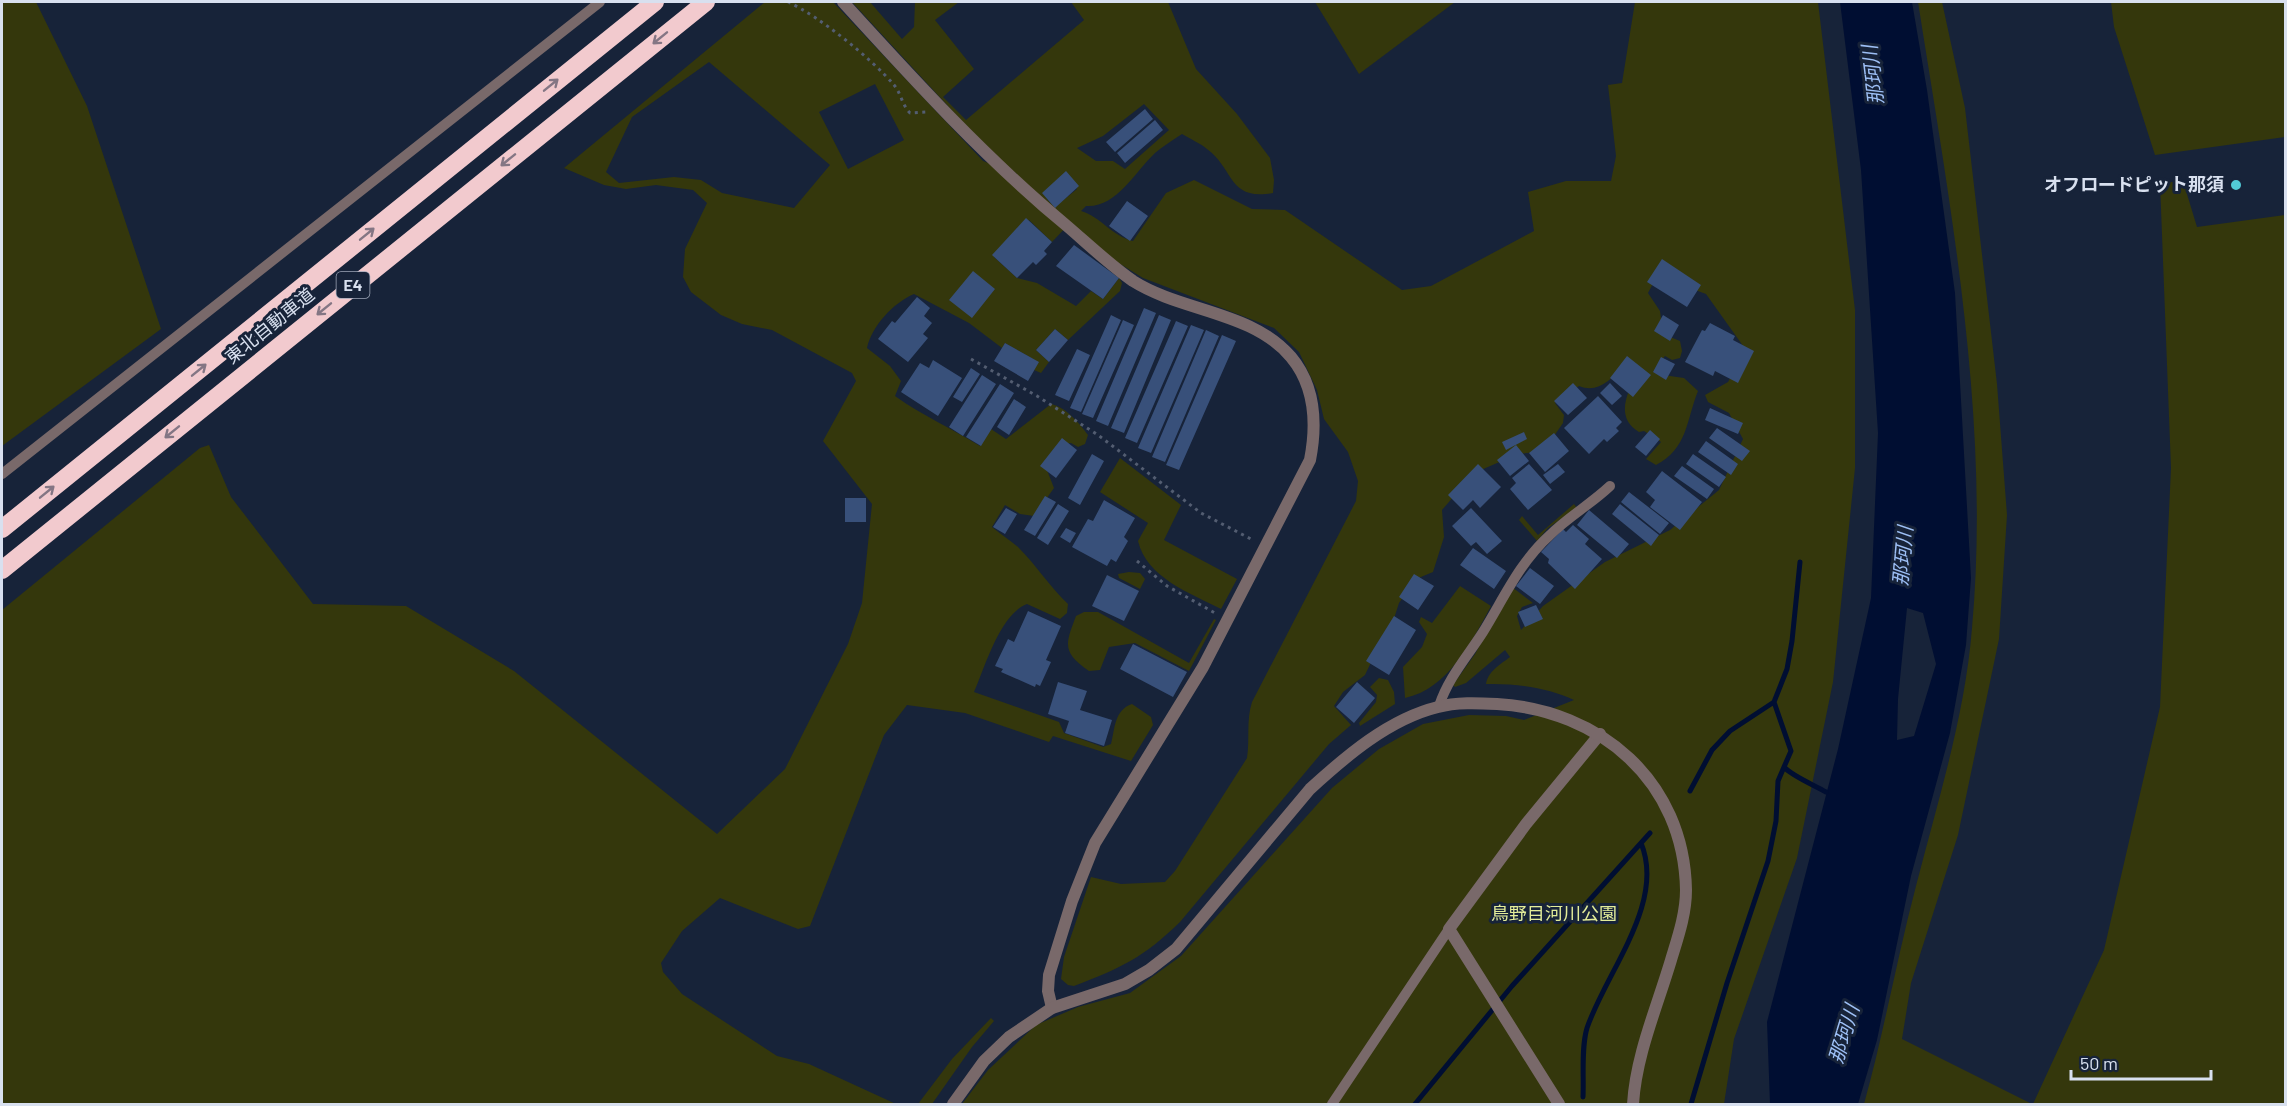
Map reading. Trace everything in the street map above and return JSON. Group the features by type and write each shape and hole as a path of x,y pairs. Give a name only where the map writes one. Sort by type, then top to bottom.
{"highway":[{"name":"東北自動車道","path":"2,529 655,2"},
{"name":"東北自動車道","path":"2,570 706,2"}],"street":[{"path":"843,2 986,155 1052,214 1135,282 1254,329 1276,342 1292,358 1310,392 1315,423 1310,460 1203,667 1095,843 1072,901 1048,975 1048,991 1052,1008"},
{"path":"953,1104 984,1061 1009,1037 1052,1008 1125,984 1149,970 1176,949 1310,789 1334,766 1404,719 1439,706 1481,703 1521,705 1566,717 1600,734 1631,760 1655,787 1670,813 1682,852 1686,890 1683,922 1637,1072 1633,1104"},
{"path":"1559,1104 1449,929 1526,824 1600,734"}],"lane":[{"path":"2,474 600,2"},
{"path":"1439,706 1444,688 1483,632 1507,587 1526,560 1550,534 1610,486"},
{"path":"1332,1104 1449,929"}],"path":[{"path":"788,2 824,25 880,71 896,87 910,113 925,113 938,105"},
{"path":"971,359 1037,396 1098,435 1201,513 1265,546"},
{"path":"1137,561 1167,586 1227,620"}],"green space":[{"path":"2,2 36,2 87,106 161,329 2,446"},
{"name":"鳥野目河川公園","path":"765,2 833,2 983,161 1017,174 994,156 852,2 870,2 902,39 914,27 915,2 959,2 935,20 974,69 943,97 966,120 1084,20 1071,2 1168,2 1196,69 1237,114 1270,158 1274,180 1273,193 1258,194 1240,188 1216,157 1182,134 1155,153 1116,195 1097,205 1086,206 1081,211 1133,241 1166,193 1194,180 1252,209 1285,210 1402,290 1431,286 1534,231 1528,192 1566,181 1611,181 1616,156 1608,85 1622,83 1635,2 1818,2 1855,310 1855,468 1833,682 1797,858 1734,1039 1724,1104 962,1104 988,1070 1036,1025 1078,1007 1130,993 1181,956 1332,788 1379,749 1423,724 1469,715 1506,716 1524,720 1574,700 1554,692 1531,687 1486,684 1492,672 1510,657 1505,650 1466,683 1455,687 1453,685 1475,654 1512,587 1533,603 1522,607 1517,616 1521,630 1543,606 1605,562 1670,530 1719,490 1743,439 1729,413 1708,402 1705,395 1728,382 1746,350 1706,294 1657,276 1648,293 1660,311 1663,334 1680,341 1682,351 1680,358 1672,360 1665,356 1659,363 1663,375 1684,378 1698,391 1684,433 1674,450 1656,465 1646,459 1661,442 1644,431 1639,432 1631,426 1627,419 1625,404 1637,373 1623,367 1604,384 1592,388 1579,386 1555,403 1564,415 1563,423 1552,439 1537,452 1518,454 1474,473 1442,510 1444,537 1433,572 1416,579 1399,603 1390,631 1365,675 1343,692 1334,706 1351,725 1329,744 1180,922 1167,934 1131,961 1074,986 1068,985 1061,979 1064,957 1091,877 1121,884 1165,882 1175,871 1247,758 1252,702 1356,501 1358,481 1348,452 1324,419 1317,390 1299,352 1274,328 1143,278 1117,262 1096,257 1069,224 1052,242 1029,220 994,257 1017,278 1037,283 1076,306 1091,291 1103,299 1119,278 1122,283 1120,291 1068,340 1055,329 1036,350 1049,362 1041,373 1034,370 1038,362 1005,343 1002,348 969,323 914,294 891,309 874,332 867,348 890,366 901,381 895,396 980,446 991,429 1006,439 1051,404 1067,412 1088,435 1085,444 1078,447 1071,443 1057,446 1045,465 1054,488 1034,516 1020,514 1005,505 992,527 1018,547 1031,561 1068,604 1067,613 1060,619 1027,604 1017,610 1009,618 994,642 974,692 1059,722 1064,733 1103,747 1111,744 1118,715 1132,704 1151,717 1153,725 1131,761 1053,736 1049,742 965,713 907,705 884,735 810,926 798,929 720,898 682,931 661,963 663,972 682,994 777,1056 809,1064 896,1104 2,1104 2,610 200,448 209,445 231,497 313,604 406,606 514,671 717,834 785,769 848,644 862,603 872,504 823,441 856,381 852,373 772,330 742,324 721,315 691,292 683,277 685,249 707,203 693,190 656,185 626,189 604,185 564,168","holes":["709,62 830,165 794,208 722,193 701,180 674,177 619,183 606,172 632,117","875,84 904,140 848,169 819,112","1144,104 1169,130 1125,169 1113,161 1096,161 1077,148 1103,136","1067,176 1077,189 1055,207 1047,199"]},
{"path":"1315,2 1455,2 1359,74"},
{"path":"1918,2 1942,2 1965,108 1997,384 2007,515 1999,639 1958,835 1911,983 1902,1039 2032,1104 1864,1104 1909,913 1957,726 1972,628 1976,550 1976,471 1972,392 1964,314 1943,156"},
{"path":"2111,2 2285,2 2285,137 2155,155 2114,27"},
{"path":"2183,181 2197,227 2285,215 2285,1104 2033,1104 2104,950 2160,707 2171,468 2160,183"},
{"path":"1120,458 1181,505 1164,540 1237,579 1221,609 1183,590 1160,575 1150,565 1138,541 1148,523 1100,492"},
{"path":"1574,504 1577,508 1548,528 1537,541 1519,520 1522,516 1538,535"},
{"path":"1140,573 1145,579 1140,589 1119,578 1118,574"},
{"path":"1460,586 1491,606 1467,648 1446,674 1434,685 1405,698 1403,667 1422,647 1427,634 1419,622 1421,617 1432,623"},
{"path":"1084,612 1098,612 1189,663 1214,619 1216,620 1189,671 1135,643 1109,647 1100,670 1089,671 1074,658 1068,647 1076,616"},
{"path":"1379,678 1388,680 1394,692 1395,704 1360,726 1359,723 1376,702 1377,695 1370,687"},
{"path":"991,1018 994,1021 972,1047 932,1104 918,1104 952,1059"}],"water":[{"name":"那珂川","path":"1840,2 1912,2 1927,90 1955,293 1971,578 1966,645 1950,733 1911,876 1877,1040 1858,1104 1770,1104 1767,1022 1838,749 1871,598 1878,433 1861,170","holes":["1907,608 1923,613 1936,664 1914,736 1897,740 1898,699"]}],"building":[{"path":"1145,109 1153,119 1115,152 1106,142"},
{"path":"1155,120 1163,130 1125,163 1117,153"},
{"path":"1066,171 1079,186 1055,208 1042,193"},
{"path":"1127,201 1148,216 1130,241 1109,226"},
{"path":"1026,218 1052,242 1044,251 1047,254 1036,265 1033,262 1017,278 992,255"},
{"path":"1074,245 1119,278 1103,299 1056,266"},
{"path":"1662,259 1701,285 1687,307 1647,282"},
{"path":"973,271 995,289 972,318 949,300"},
{"path":"917,297 930,308 924,316 932,323 923,334 928,338 908,362 878,339 892,321 895,323"},
{"path":"1144,308 1156,313 1108,426 1096,421"},
{"path":"1111,315 1121,320 1081,412 1070,408"},
{"path":"1159,315 1171,320 1124,433 1111,428"},
{"path":"1663,315 1679,325 1670,341 1654,331"},
{"path":"1123,320 1134,325 1093,418 1082,414"},
{"path":"1176,321 1188,326 1137,443 1125,438"},
{"path":"1710,323 1735,336 1733,340 1754,351 1738,383 1715,371 1713,376 1685,362 1702,330 1705,331"},
{"path":"1191,325 1204,330 1151,453 1138,448"},
{"path":"1055,329 1068,340 1049,362 1036,350"},
{"path":"1206,330 1219,336 1165,462 1152,457"},
{"path":"1222,335 1236,341 1179,470 1166,465"},
{"path":"1005,343 1039,362 1028,381 994,361"},
{"path":"1077,349 1090,355 1069,401 1055,395"},
{"path":"1627,356 1651,375 1633,397 1610,378"},
{"path":"1661,357 1675,364 1666,380 1653,372"},
{"path":"933,360 962,378 938,416 901,392 920,363 929,368"},
{"path":"971,368 980,374 962,402 953,397"},
{"path":"982,375 996,384 963,436 949,427"},
{"path":"1573,383 1587,398 1568,415 1554,401"},
{"path":"1610,383 1622,396 1612,405 1600,393"},
{"path":"1000,384 1014,393 981,446 966,437"},
{"path":"1598,396 1622,422 1616,428 1619,431 1607,442 1604,439 1589,454 1564,428"},
{"path":"1014,399 1026,407 1009,435 997,427"},
{"path":"1710,408 1743,423 1738,434 1705,420"},
{"path":"1717,428 1750,451 1742,461 1709,438"},
{"path":"1650,430 1660,439 1646,456 1635,447"},
{"path":"1524,432 1527,439 1506,450 1502,442"},
{"path":"1554,433 1569,451 1545,472 1529,453"},
{"path":"1062,438 1077,450 1056,478 1040,466"},
{"path":"1706,441 1738,464 1731,475 1698,452"},
{"path":"1516,445 1529,461 1510,476 1497,460"},
{"path":"1092,454 1104,461 1080,505 1068,498"},
{"path":"1693,454 1726,477 1719,487 1686,464"},
{"path":"1478,464 1501,487 1480,508 1473,500 1463,510 1448,495"},
{"path":"1529,464 1552,490 1528,510 1510,489 1516,483 1512,478"},
{"path":"1558,464 1565,472 1550,484 1543,475"},
{"path":"1682,466 1714,489 1707,499 1674,476"},
{"path":"1662,471 1702,502 1680,530 1650,507 1655,500 1646,492"},
{"path":"1629,492 1669,523 1660,534 1621,502"},
{"path":"1045,496 1056,502 1035,536 1024,530"},
{"path":"845,498 866,498 866,522 845,522"},
{"path":"1104,500 1135,518 1124,537 1128,541 1116,562 1111,559 1107,566 1072,547 1088,519 1093,521"},
{"path":"1058,504 1069,511 1048,545 1037,538"},
{"path":"1620,504 1659,535 1651,546 1612,514"},
{"path":"1006,508 1017,514 1005,534 993,527"},
{"path":"1471,508 1502,541 1487,554 1476,542 1471,546 1452,526"},
{"path":"1589,510 1629,544 1617,558 1577,525"},
{"path":"1573,525 1589,539 1585,544 1602,559 1575,589 1548,563 1549,559 1541,552 1563,529 1566,532"},
{"path":"1066,528 1076,533 1070,543 1060,537"},
{"path":"1473,548 1506,571 1494,589 1460,565"},
{"path":"1530,568 1554,586 1540,604 1516,586"},
{"path":"1414,574 1434,586 1418,610 1399,597"},
{"path":"1107,575 1139,591 1124,621 1092,606"},
{"path":"1536,605 1543,619 1525,627 1518,612"},
{"path":"1028,611 1061,626 1046,660 1051,662 1040,686 1036,684 1035,687 1001,672 1003,669 995,666 1008,639 1014,642"},
{"path":"1394,616 1416,630 1389,675 1366,661"},
{"path":"1133,644 1187,672 1173,697 1120,669"},
{"path":"1058,682 1087,691 1080,710 1112,720 1104,746 1065,733 1069,721 1048,714"},
{"path":"1357,682 1375,698 1354,723 1336,707"}],"waterway":[{"path":"1800,562 1787,669 1774,702 1791,751 1784,767 1826,792"},
{"path":"1690,791 1712,750 1730,731 1774,702"},
{"path":"1691,1104 1727,983 1768,861 1776,821 1778,781 1784,767"},
{"path":"1415,1104 1512,986 1650,833"},
{"path":"1583,1097 1583,1053 1587,1028 1630,937 1640,913 1646,889 1647,866 1641,843"}],"place":[{"name":"オフロードピット那須","path":"2236,185"}]}
